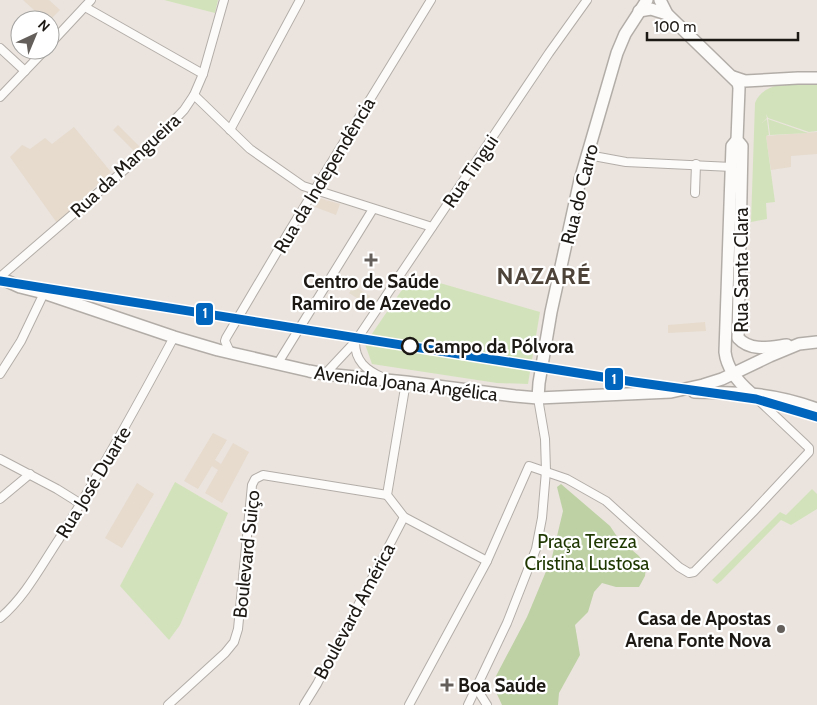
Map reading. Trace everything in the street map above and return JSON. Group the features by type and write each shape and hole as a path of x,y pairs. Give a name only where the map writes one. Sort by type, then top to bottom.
{"street":[{"name":"Rua da Mangueira","path":"0,278 137,159 174,122 194,95 204,74 224,0"},
{"path":"230,130 300,0"},
{"name":"Rua da Independência","path":"230,352 226,338 430,0"},
{"name":"Rua Tingui","path":"325,374 355,342 549,53 587,0"},
{"name":"Rua do Carro","path":"538,398 543,358 555,294 580,180 617,52 625,34 647,0"},
{"path":"660,0 667,14 734,78 751,81 817,78"},
{"path":"60,33 88,3 204,74"},
{"path":"639,11 651,9 667,14"},
{"path":"0,48 25,71"},
{"path":"0,97 35,60"},
{"name":"Rua Santa Clara","path":"733,374 725,352 732,146 737,140 739,93 738,83 734,78"},
{"path":"739,93 751,81"},
{"path":"194,95 250,149 303,186 432,227"},
{"name":"Rua Santa Clara","path":"737,140 742,146 738,338 748,346 759,348 799,344"},
{"path":"588,155 626,162 732,167"},
{"path":"695,193 696,164"},
{"path":"278,363 373,209"},
{"name":"Avenida Joana Angélica","path":"0,278 20,287 44,293 174,337 325,374 538,398 670,392 703,385 733,374 799,344 817,342"},
{"path":"0,374 21,341 44,293"},
{"name":"Rua José Duarte","path":"0,618 10,610 25,590 81,504 174,337"},
{"path":"355,342 355,351 361,364 373,374 388,380"},
{"path":"409,705 488,561 528,466 546,471 579,485 606,501 683,570 689,572 694,572 753,512 809,452 809,448 742,385 733,374"},
{"path":"406,382 387,495 404,517 488,561"},
{"path":"670,392 751,393 785,398 817,409"},
{"path":"468,705 507,623 536,549 542,518 546,471 545,439 538,398"},
{"path":"0,459 81,504"},
{"path":"0,499 30,474"},
{"name":"Boulevard Suiço","path":"168,705 225,653 234,642 238,629 252,485 255,479 263,475 387,495"},
{"name":"Boulevard América","path":"304,705 317,684 404,517"},
{"path":"477,689 488,705"}],"shaded area":[{"path":"23,0 49,0 60,10 34,10"},
{"path":"118,125 140,147 135,152 113,130"},
{"path":"74,127 111,172 57,223 10,157 22,145 30,149 45,138 52,144"},
{"path":"817,132 817,154 791,156 791,167 771,170 766,136"},
{"path":"319,198 340,204 336,215 315,207"},
{"path":"354,286 370,296 366,304 349,293"},
{"path":"705,322 706,331 668,333 668,325"},
{"path":"213,433 227,440 215,460 221,464 233,443 249,452 222,503 205,493 218,470 212,466 198,489 184,481"},
{"path":"137,483 154,494 122,548 105,538"}],"green space":[{"path":"164,0 218,0 215,13"},
{"path":"790,84 817,84 817,131 809,132 768,118 766,114 767,118 762,123 767,119 769,135 766,136 775,202 766,203 767,219 751,222 755,103 760,95 773,87"},
{"path":"768,119 808,133 770,135"},
{"path":"412,275 540,312 528,384 497,383 372,364 365,344"},
{"path":"175,482 228,513 180,625 169,640 120,586"},
{"name":"Praça Tereza Cristina Lustosa","path":"561,484 610,526 618,538 639,556 646,567 645,576 639,587 616,587 602,583 594,592 588,612 575,625 580,655 559,693 558,705 502,705 497,694 496,676 527,617 552,557 563,511 557,487"},
{"path":"812,489 817,494 817,509 791,525 781,520 721,581 717,584 712,580 780,512 786,515"}],"transit line":[{"name":"1","path":"0,281 634,382 756,399 817,417"}],"place":[{"name":"Centro de Saúde Ramiro de Azevedo","path":"371,260"},
{"name":"Campo da Pólvora","path":"410,346"},
{"name":"Casa de Apostas Arena Fonte Nova","path":"781,629"},
{"name":"Boa Saúde","path":"447,685"}],"district":[{"name":"NAZARÉ","path":"544,276"}]}
